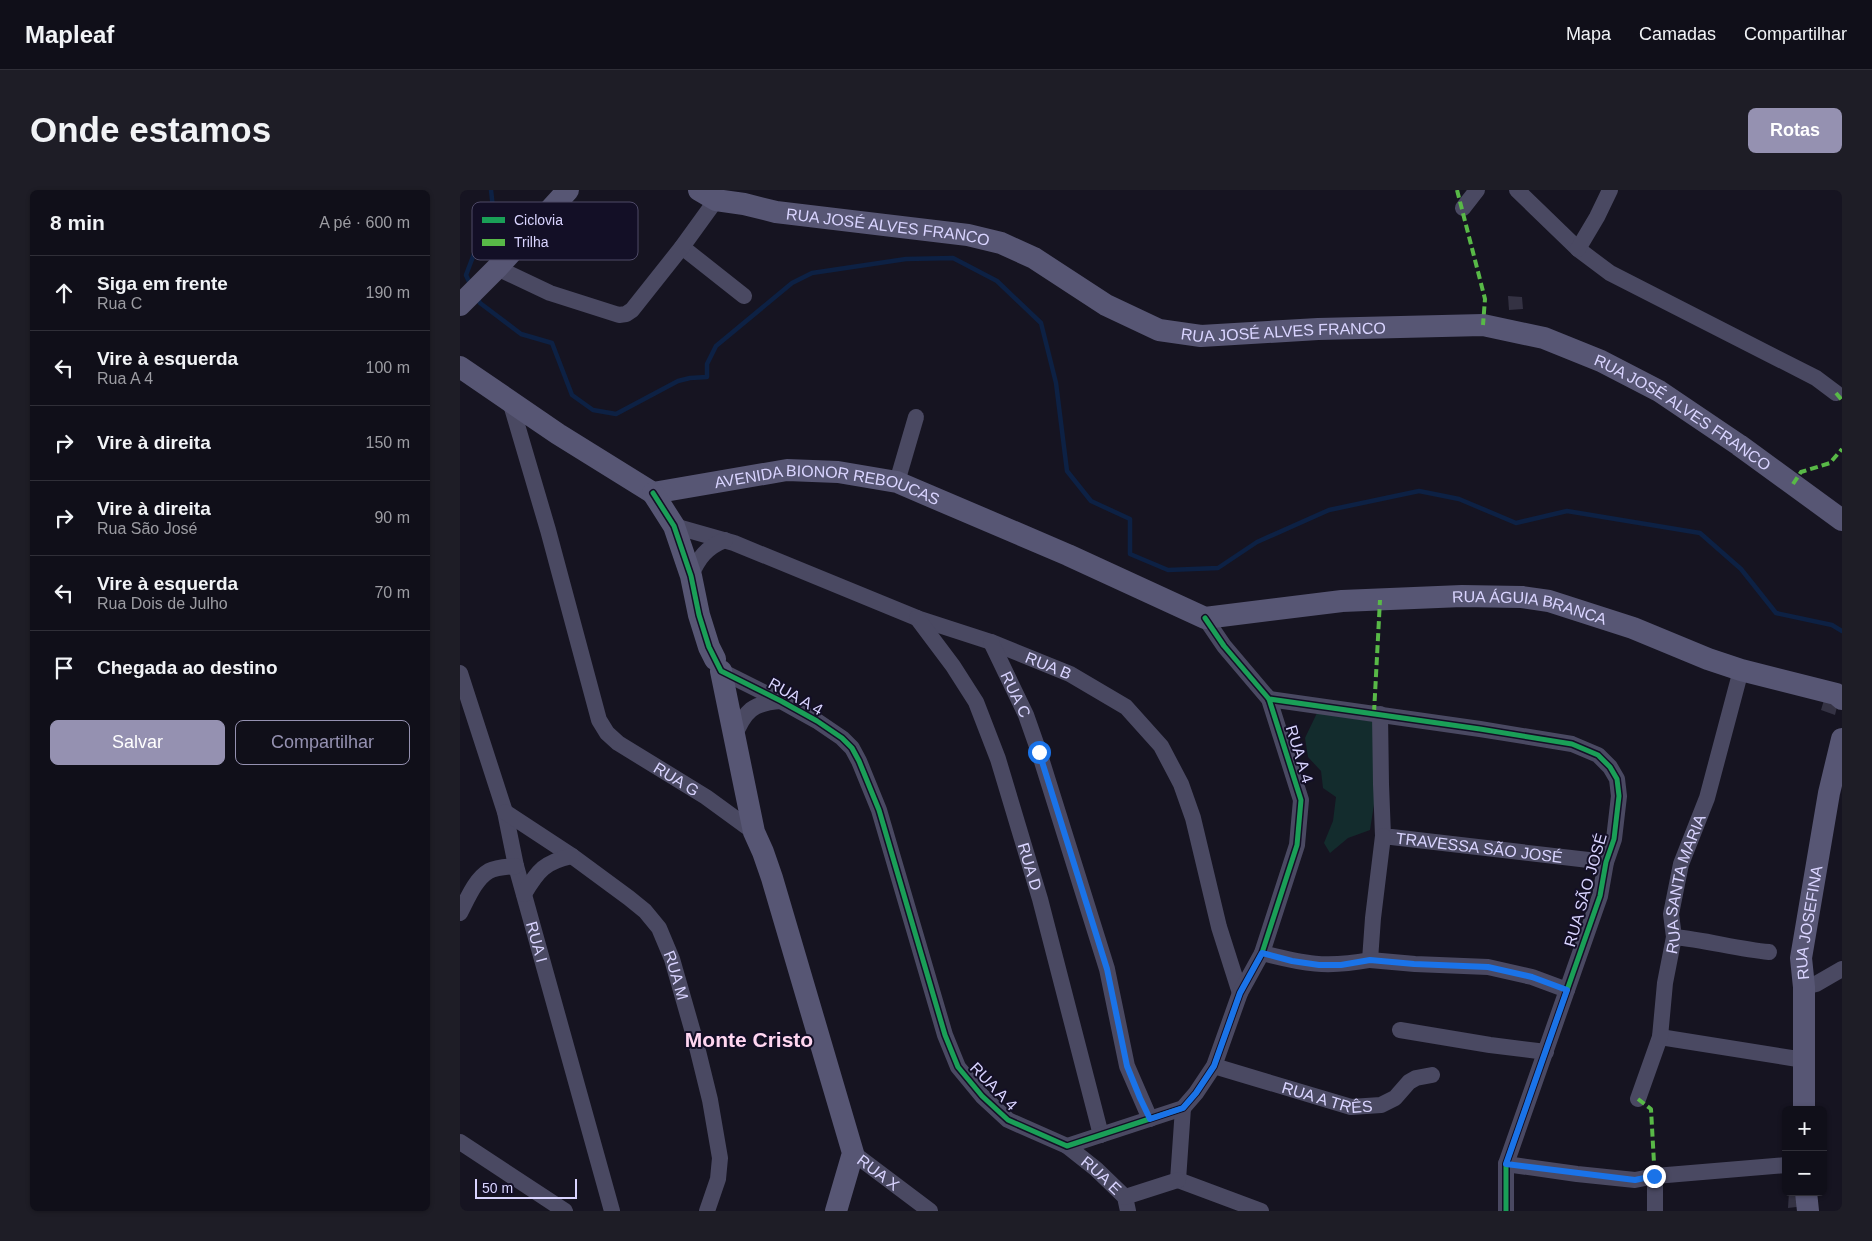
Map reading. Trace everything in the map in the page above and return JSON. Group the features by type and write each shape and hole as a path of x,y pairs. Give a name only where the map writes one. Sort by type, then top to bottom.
{"main road":[{"path":"557,202 568,190"},
{"name":"RUA JOSÉ ALVES FRANCO","path":"708,195 776,212 941,231 1002,243 1034,258 1106,305 1159,330 1201,336 1318,329 1483,325 1544,338 1601,361 1659,391 1739,445 1842,520"},
{"path":"460,305 504,260"},
{"path":"464,372 558,434 653,493 674,526 691,576 699,615 709,647 718,665 754,832 772,878 853,1153 836,1211"},
{"name":"AVENIDA BIONOR REBOUCAS","path":"653,493 786,470 838,472 897,482 1068,555 1205,618"},
{"name":"RUA ÁGUIA BRANCA","path":"1205,618 1342,601 1462,596 1522,597 1549,600 1633,628 1708,659 1741,670 1840,696"},
{"name":"RUA JOSEFINA","path":"1804,1106 1804,987 1801,958 1836,795 1842,740"},
{"path":"1806,1196 1808,1211"}],"street":[{"path":"1463,208 1477,190"},
{"path":"1517,190 1578,249 1610,273 1816,378 1836,392"},
{"path":"1578,249 1610,190"},
{"path":"497,268 550,293 620,315 626,314 632,310 682,247 708,195"},
{"path":"682,247 744,296"},
{"name":"RUA G","path":"510,402 548,530 599,720 607,733 618,743 706,797 754,832"},
{"path":"897,482 916,417"},
{"name":"RUA B","path":"674,526 725,540 917,618 991,642 1070,674 1126,708 1161,746 1181,784 1193,818 1219,927 1240,993"},
{"path":"691,576 696,563 704,552 725,540"},
{"name":"RUA D","path":"917,618 953,666 976,702 998,759 1040,899 1101,1135"},
{"path":"1205,618 1224,646 1270,699"},
{"name":"RUA C","path":"991,642 1026,714 1039,752 1107,969 1127,1066 1150,1119"},
{"name":"RUA A 4","path":"718,665 817,721 842,738 852,748 879,810 945,1035 958,1067 982,1096 1008,1120 1024,1129 1067,1146"},
{"name":"RUA SANTA MARIA","path":"1638,1099 1660,1038 1665,983 1674,937 1671,914 1681,864 1706,798 1741,670"},
{"name":"RUA I","path":"460,672 505,812 516,866 612,1211"},
{"name":"RUA A 4","path":"1183,1108 1196,1093 1214,1066 1240,993 1262,953 1297,845 1301,800 1270,699"},
{"name":"RUA SÃO JOSÉ","path":"1270,699 1572,744 1598,755 1610,767 1617,779 1619,796 1614,838 1606,862 1600,896 1506,1164 1506,1211"},
{"path":"734,736 740,722 749,710 763,702 782,701"},
{"name":"TRAVESSA SÃO JOSÉ","path":"1380,714 1384,836 1606,862"},
{"name":"RUA M","path":"505,812 572,856 645,911 659,928 672,959 710,1100 720,1158 718,1180 706,1211"},
{"path":"1370,960 1373,918 1384,836"},
{"path":"524,894 535,875 544,866 556,859 572,856"},
{"path":"460,913 477,883 488,872 516,866"},
{"path":"1674,937 1696,939 1721,946 1769,952"},
{"path":"1262,953 1292,961 1319,965 1341,965 1370,960 1488,967 1532,977 1567,990"},
{"path":"1804,987 1816,984 1842,969"},
{"path":"1400,1030 1546,1052"},
{"path":"1660,1038 1804,1060"},
{"name":"RUA A TRÊS","path":"1214,1066 1351,1107 1381,1105 1395,1098 1409,1082 1416,1078 1432,1075"},
{"path":"1067,1146 1183,1108 1178,1180"},
{"path":"460,1142 564,1211"},
{"name":"RUA E","path":"1067,1146 1096,1169 1126,1204"},
{"name":"RUA X","path":"853,1153 930,1211"},
{"path":"1506,1164 1635,1180 1654,1176 1782,1165"},
{"path":"1654,1176 1655,1211"},
{"path":"1126,1204 1178,1180 1261,1211"}],"green space":[{"path":"1317,713 1375,722 1375,798 1370,830 1348,838 1330,853 1324,843 1333,821 1336,797 1323,788 1321,771 1308,757 1305,738"}],"building":[{"path":"1508,296 1522,297 1523,309 1509,310"},
{"path":"1824,700 1837,707 1835,715 1821,710"},
{"path":"1789,1196 1805,1196 1805,1206 1788,1208"}],"waterway":[{"path":"491,190 492,202"},
{"path":"477,297 480,303 521,334 552,343 572,395 593,410 616,414 678,381 707,377 707,364 716,346 792,283 812,273 906,259 953,258 997,281 1041,323 1056,383 1067,471 1091,501 1130,519 1130,554 1168,570 1218,568 1257,542 1329,510 1419,491 1459,499 1516,523 1567,511 1700,533 1741,569 1776,613 1832,625 1842,631"},
{"path":"471,286 466,275 472,259"}],"marked path":[{"path":"1457,190 1485,299 1483,325"},
{"path":"1836,393 1842,400"},
{"path":"1793,484 1801,472 1830,463 1842,449"},
{"path":"1374,713 1380,600"},
{"path":"1638,1099 1651,1109 1654,1163"}],"cycle path":[{"path":"653,493 674,526 691,576 699,615 709,647 721,671 817,721 842,738 852,748 859,761 879,810 945,1035 958,1067 982,1096 1008,1120 1067,1146 1183,1108 1196,1093 1214,1066 1240,993 1262,953 1297,845 1301,800 1269,699 1224,646 1205,618"},
{"path":"1269,699 1572,744 1598,755 1610,767 1617,779 1619,796 1614,839 1606,862 1600,896 1506,1164 1506,1211"}],"district":[{"name":"Monte Cristo","path":"749,1040"}],"route":[{"path":"1039,752 1107,969 1127,1066 1133,1084 1150,1119 1183,1108 1196,1093 1214,1066 1240,993 1262,953 1292,961 1319,965 1341,965 1370,960 1488,967 1532,977 1567,990 1506,1164 1635,1180 1654,1176"}]}
